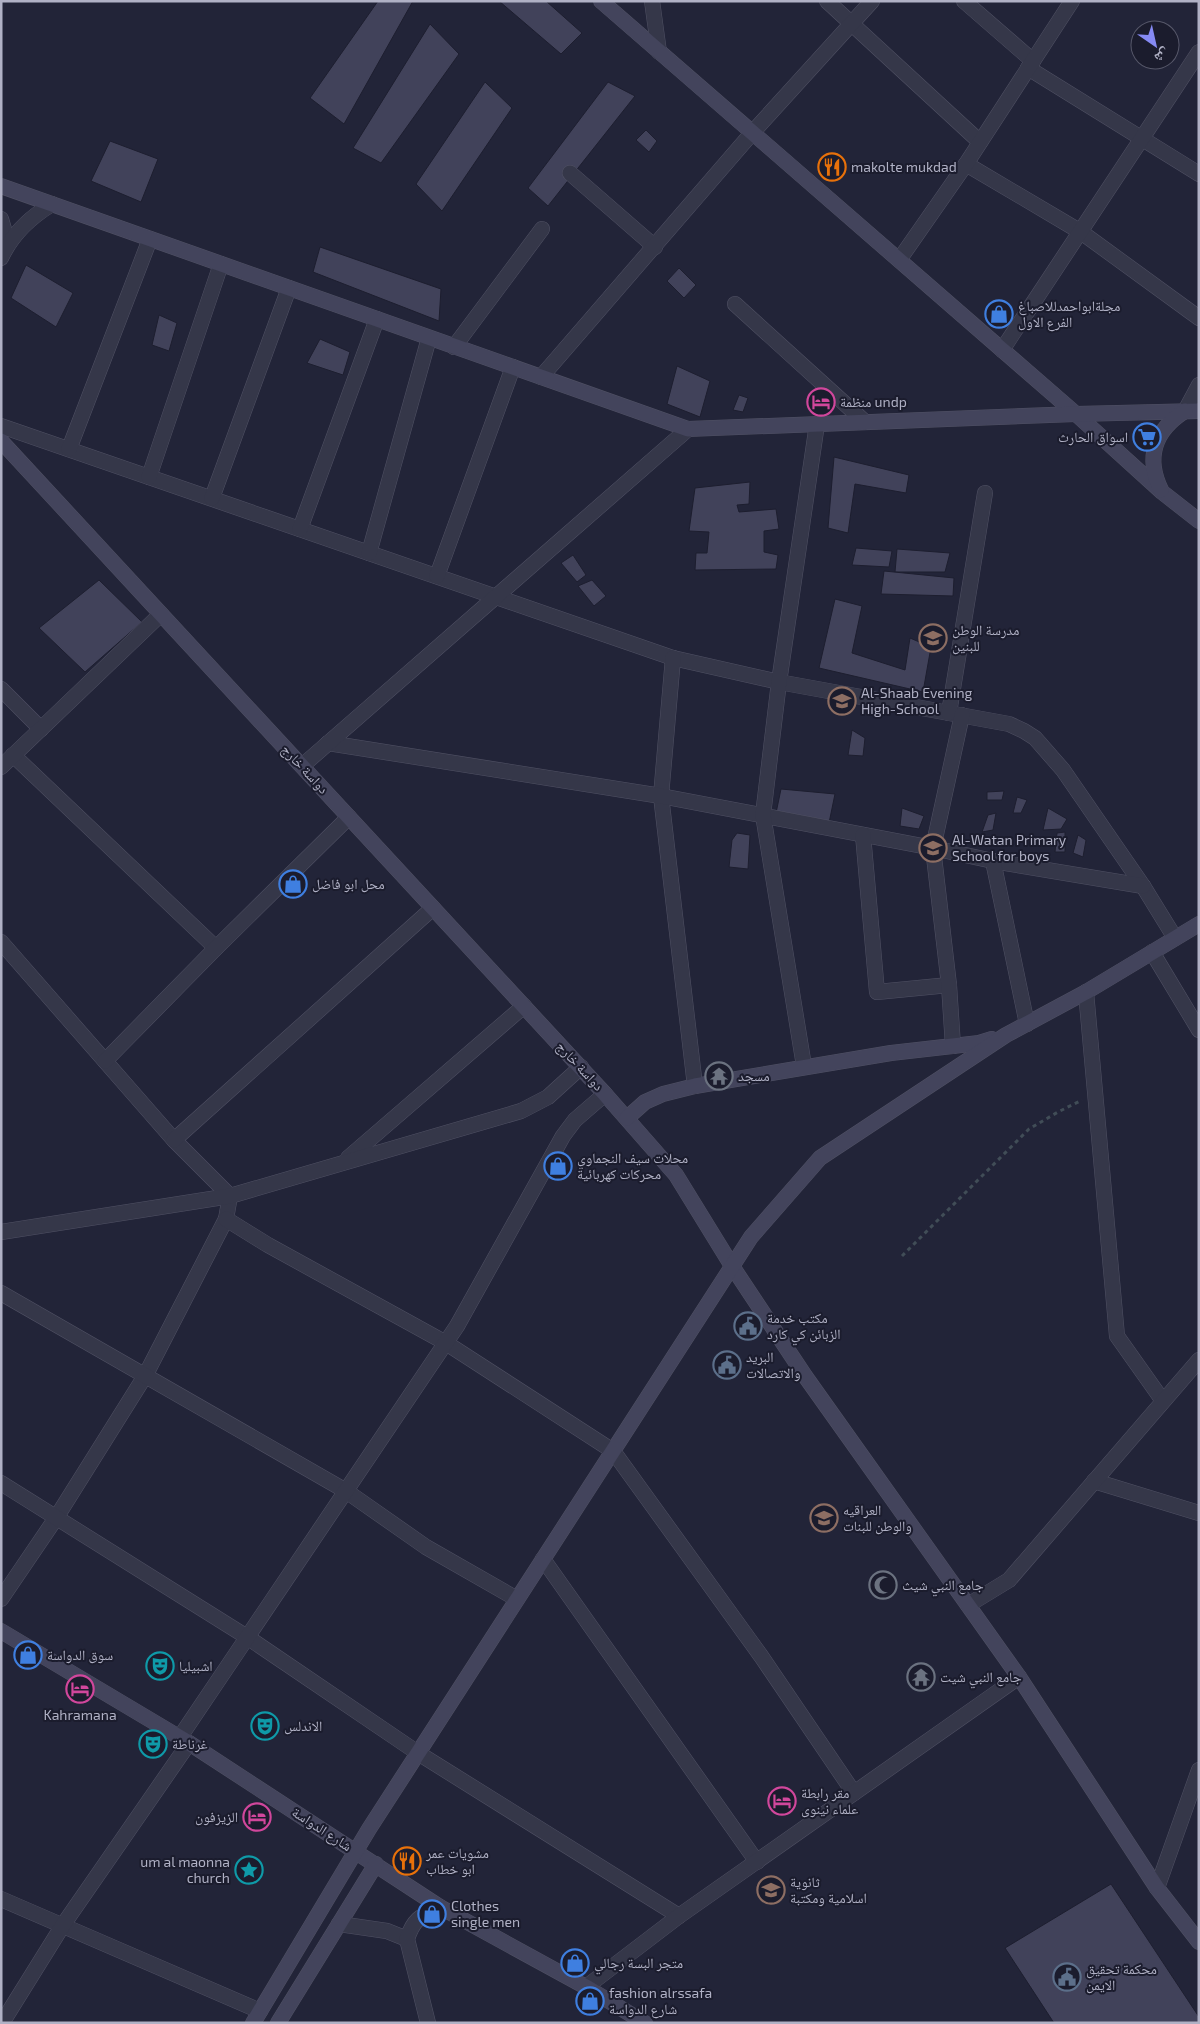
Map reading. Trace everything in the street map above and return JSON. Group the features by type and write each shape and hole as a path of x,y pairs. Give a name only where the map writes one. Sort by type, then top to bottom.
{"street":[{"path":"601,1 1076,414 1162,492 1199,521"},
{"path":"652,1 659,52"},
{"path":"827,1 980,142"},
{"path":"541,377 752,133 872,1"},
{"path":"964,1 1030,64 1199,174"},
{"path":"899,260 966,164 1072,1"},
{"path":"1002,350 1199,52"},
{"path":"966,164 1081,232 1199,318"},
{"path":"570,173 654,247"},
{"path":"1,186 688,429 1192,411"},
{"path":"1,258 8,243 28,221 52,204"},
{"path":"1,219 8,243"},
{"path":"454,347 542,229"},
{"path":"69,449 150,239"},
{"path":"148,477 221,264"},
{"path":"212,498 289,288"},
{"path":"735,304 866,422"},
{"path":"300,529 377,319"},
{"path":"369,553 429,338"},
{"path":"437,576 513,367"},
{"path":"1192,411 1199,385"},
{"path":"1162,492 1156,480 1153,467 1153,453 1157,440 1173,418 1192,411"},
{"path":"804,1066 763,816 778,682 817,424"},
{"path":"1,426 673,658 778,682 1009,724 1024,730 1035,738 1063,770 1143,886 1175,938"},
{"path":"302,766 688,429"},
{"name":"دواسة خارج","path":"1,442 607,1095 676,1175 732,1266 805,1376 1019,1677 1157,1888 1199,1942"},
{"path":"953,1046 949,985 933,848 956,714 985,493"},
{"path":"1,767 161,614"},
{"path":"673,658 661,796 695,1086"},
{"path":"1,689 40,729"},
{"path":"328,742 661,796 993,861 1143,886"},
{"path":"13,755 216,948"},
{"path":"105,1061 349,817"},
{"path":"863,835 877,992 949,985"},
{"path":"993,861 1027,1024"},
{"path":"174,1140 433,908"},
{"path":"1,1899 63,1925 256,2017 355,1851 751,1237 820,1158 1006,1035 1086,992 1199,924"},
{"path":"1,942 174,1140 230,1196"},
{"path":"1152,952 1199,1030"},
{"path":"1086,992 1117,1336 1163,1401"},
{"path":"343,1162 524,1006"},
{"path":"627,1118 645,1102 662,1094 695,1086 804,1066 891,1053 979,1043 1006,1035"},
{"path":"1,1232 230,1196 521,1111 548,1097 581,1067"},
{"path":"2,2023 63,1925 184,1740 247,1637 446,1343 563,1136 575,1120 607,1095"},
{"path":"1,1599 56,1518 145,1376 226,1219 230,1196"},
{"path":"226,1219 268,1245 446,1343 613,1451 761,1656 854,1793"},
{"path":"1,1293 346,1491 426,1546 517,1599"},
{"path":"968,1605 1009,1580 1199,1360"},
{"path":"1094,1481 1199,1513"},
{"path":"1,1483 247,1637 418,1753 679,1916"},
{"path":"543,1559 757,1862"},
{"name":"شارع الدواسة","path":"1,1631 184,1740 440,1907 586,1987 645,2023"},
{"path":"586,1987 679,1916 1019,1677"},
{"path":"1157,1888 1199,1770"},
{"path":"278,2023 376,1864"},
{"path":"428,2023 407,1939 418,1917 440,1907"},
{"path":"339,1924 387,1931 407,1939"}],"path":[{"path":"902,1256 1029,1129 1058,1112 1094,1095"}],"building":[{"path":"378,1 413,1 344,124 310,98"},
{"path":"499,1 546,1 582,33 561,54"},
{"path":"430,24 459,54 381,163 353,148"},
{"path":"485,82 512,108 442,211 416,184"},
{"path":"608,82 635,96 548,206 528,188"},
{"path":"646,130 657,141 649,152 636,140"},
{"path":"110,141 158,159 141,202 91,181"},
{"path":"320,247 441,289 439,321 313,272"},
{"path":"26,265 73,293 56,327 11,298"},
{"path":"679,268 696,285 684,298 667,281"},
{"path":"159,315 177,323 169,351 152,345"},
{"path":"320,339 350,352 343,375 307,363"},
{"path":"677,366 710,381 700,417 667,404"},
{"path":"739,395 748,398 743,412 733,410"},
{"path":"834,457 909,475 906,493 855,484 848,533 828,528"},
{"path":"750,482 749,504 737,505 739,512 776,509 779,529 764,531 764,552 778,555 776,569 695,570 696,553 707,553 709,532 689,531 695,488"},
{"path":"856,548 892,551 889,567 852,565"},
{"path":"897,549 950,553 945,572 895,572"},
{"path":"573,555 586,575 577,582 561,563"},
{"path":"884,571 954,578 953,596 881,594"},
{"path":"99,580 142,622 85,672 39,628"},
{"path":"592,580 606,596 594,606 578,586"},
{"path":"835,599 862,606 852,653 905,670 910,638 931,647 923,692 819,668"},
{"path":"852,730 865,738 863,756 848,755"},
{"path":"781,789 835,794 829,823 776,813"},
{"path":"1004,791 1002,800 987,800 987,792"},
{"path":"1017,797 1027,800 1021,813 1013,813"},
{"path":"902,808 924,816 919,829 900,826"},
{"path":"1048,808 1067,819 1061,829 1043,830"},
{"path":"996,813 993,830 982,832 988,815"},
{"path":"1065,832 1065,852 1055,852 1057,833"},
{"path":"737,833 750,835 748,869 729,867 732,840"},
{"path":"1078,835 1086,840 1083,857 1073,853"},
{"path":"1111,1884 1199,2017 1199,2023 1054,2023 1005,1948"}],"place":[{"name":"makolte mukdad","path":"832,167"},
{"name":"مجلةابواحمدللاصباغ الفرع الاول","path":"999,314"},
{"name":"منظمة undp","path":"821,402"},
{"name":"اسواق الحارث","path":"1147,437"},
{"name":"مدرسة الوطن للبنين","path":"933,638"},
{"name":"Al-Shaab Evening High-School","path":"842,701"},
{"name":"Al-Watan Primary School for boys","path":"933,848"},
{"name":"محل ابو فاضل","path":"293,884"},
{"name":"مسجد","path":"719,1076"},
{"name":"محلات سيف النجماوي محركات كهربائية","path":"558,1166"},
{"name":"مكتب خدمة الزبائن كي كارد","path":"748,1326"},
{"name":"البريد والاتصالات","path":"727,1365"},
{"name":"العراقيه والوطن للبنات","path":"824,1518"},
{"name":"جامع النبي شيث","path":"883,1585"},
{"name":"سوق الدواسة","path":"28,1655"},
{"name":"اشبيليا","path":"160,1666"},
{"name":"جامع النبي شيت","path":"921,1677"},
{"name":"Kahramana","path":"80,1689"},
{"name":"الاندلس","path":"265,1726"},
{"name":"غرناطة","path":"153,1744"},
{"name":"مقر رابطة علماء نينوى","path":"782,1801"},
{"name":"الزيزفون","path":"257,1817"},
{"name":"مشويات عمر ابو خطاب","path":"407,1861"},
{"name":"um al maonna church","path":"249,1870"},
{"name":"ثانوية اسلامية ومكتبة","path":"771,1890"},
{"name":"Clothes single men","path":"432,1914"},
{"name":"متجر البسة رجالي","path":"575,1963"},
{"name":"محكمة تحقيق الايمن","path":"1067,1977"},
{"name":"fashion alrssafa شارع الدواسة","path":"590,2001"}]}
